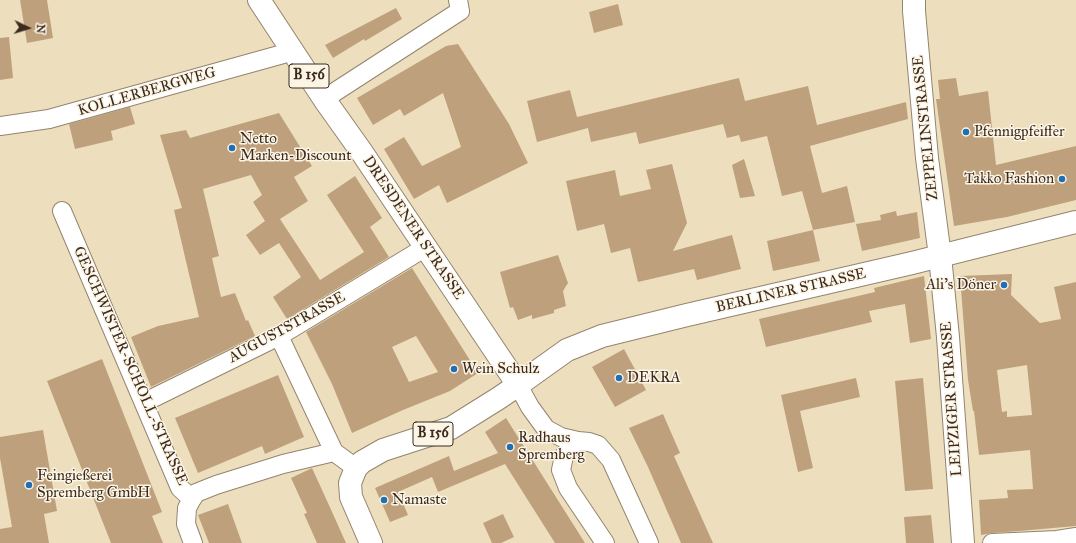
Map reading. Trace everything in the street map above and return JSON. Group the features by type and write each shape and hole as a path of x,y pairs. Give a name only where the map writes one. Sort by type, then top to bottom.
{"main road":[{"name":"DRESDENER STRASSE","path":"259,0 324,99 518,385"},
{"name":"ZEPPELINSTRASSE","path":"914,0 927,158 940,256"},
{"name":"BERLINER STRASSE","path":"518,385 567,350 602,336 940,256 1076,222"},
{"name":"LEIPZIGER STRASSE","path":"940,256 948,337 963,543"},
{"name":"B 156","path":"356,468 362,462 383,450 451,428 518,385"},
{"path":"356,468 350,483 351,497 371,543"}],"street":[{"path":"324,99 460,11 458,0"},
{"name":"KOLLERBERGWEG","path":"0,126 49,119 283,54 291,49"},
{"name":"GESCHWISTER-SCHOLL-STRASSE","path":"62,210 180,488 192,499 187,508 186,524 193,543"},
{"name":"AUGUSTSTRASSE","path":"144,402 279,336 426,248"},
{"path":"279,336 334,452 356,468"},
{"name":"DRESDENER STRASSE","path":"518,385 530,407 546,429 561,437 598,445 611,460 649,543"},
{"path":"578,441 564,456 561,470 568,488 605,543"},
{"path":"192,499 196,493 216,484 283,464 334,452"},
{"path":"992,543 1057,540 1076,537"}],"building":[{"path":"20,0 47,0 53,38 27,43"},
{"path":"618,4 623,25 594,33 589,12"},
{"path":"396,8 402,19 365,41 364,39 333,58 325,45"},
{"path":"9,37 13,78 0,80 0,38"},
{"path":"458,44 509,124 528,163 447,203 439,185 414,199 384,149 404,137 422,166 461,147 443,93 404,116 400,109 373,125 357,98 446,46"},
{"path":"739,78 745,101 808,86 817,125 906,102 908,119 810,146 822,193 847,186 855,222 813,230 802,191 782,196 767,136 741,142 739,135 727,138 723,124 639,144 636,132 591,142 588,128 537,142 527,101 570,90 577,117"},
{"name":"Pfennigpfeiffer","path":"956,78 959,96 988,91 996,165 1076,146 1076,200 1007,217 954,226 936,99 940,99 938,80"},
{"path":"130,107 135,124 111,131 113,140 75,149 69,124"},
{"path":"279,113 312,166 294,177 308,201 280,219 320,280 364,252 327,195 355,176 382,218 370,227 389,257 287,319 273,297 301,277 279,243 260,255 246,235 265,221 253,202 262,195 251,175 203,189 219,256 212,258 221,297 235,293 246,321 248,320 255,336 151,387 131,337 158,326 199,317 174,210 182,208 160,135 186,130 190,138"},
{"path":"744,159 755,196 740,198 732,165"},
{"path":"672,164 687,223 673,251 732,235 741,269 697,280 694,269 638,282 630,248 611,253 604,224 577,231 566,181 615,170 620,196 651,189 646,170"},
{"path":"896,211 897,216 917,212 920,238 862,251 856,224 881,220 880,215"},
{"path":"813,230 820,261 773,271 767,241"},
{"path":"558,255 568,283 563,291 566,306 554,310 554,313 532,319 532,315 518,320 513,307 510,308 500,272"},
{"path":"412,268 478,373 450,391 352,433 332,384 306,332","holes":["416,336 438,372 409,382 392,347"]},
{"path":"1012,274 1011,295 1040,323 1061,319 1054,287 1076,282 1076,526 981,535 979,500 1008,498 1007,490 1033,489 1030,450 979,455 974,411 968,380 960,276","holes":["1027,365 1032,415 1007,417 1007,411 1002,412 997,370"]},
{"path":"924,276 931,339 910,343 905,304 869,311 872,322 766,347 759,319 875,292 874,288"},
{"name":"DEKRA","path":"624,349 646,390 615,407 592,367"},
{"path":"102,359 162,512 152,516 163,543 111,543 47,381"},
{"path":"278,375 304,437 265,454 262,446 198,473 175,418"},
{"path":"856,378 860,397 800,411 813,468 798,472 781,395"},
{"path":"923,378 933,489 905,491 895,381"},
{"path":"663,414 680,453 674,456 713,543 681,543 648,467 629,428"},
{"path":"506,418 585,543 555,543 505,464 438,492 432,477 398,492 408,515 390,522 375,488 449,456 454,471 498,453 485,432"},
{"name":"Feingießerei Spremberg GmbH","path":"43,430 57,511 44,514 49,543 0,543 0,529 12,527 0,458 0,437"},
{"path":"312,468 346,543 317,543 304,514 307,513 291,478"},
{"path":"228,504 242,543 209,543 198,515"},
{"path":"503,514 514,537 501,543 492,543 483,523"},
{"path":"931,515 934,543 906,543 904,517"}],"place":[{"name":"Pfennigpfeiffer","path":"966,132"},
{"name":"Netto Marken-Discount","path":"232,148"},
{"name":"Takko Fashion","path":"1062,179"},
{"name":"Ali's Döner","path":"1004,285"},
{"name":"Wein Schulz","path":"454,369"},
{"name":"DEKRA","path":"619,378"},
{"name":"Radhaus Spremberg","path":"510,447"},
{"name":"Feingießerei Spremberg GmbH","path":"29,485"},
{"name":"Namaste","path":"384,500"}]}
